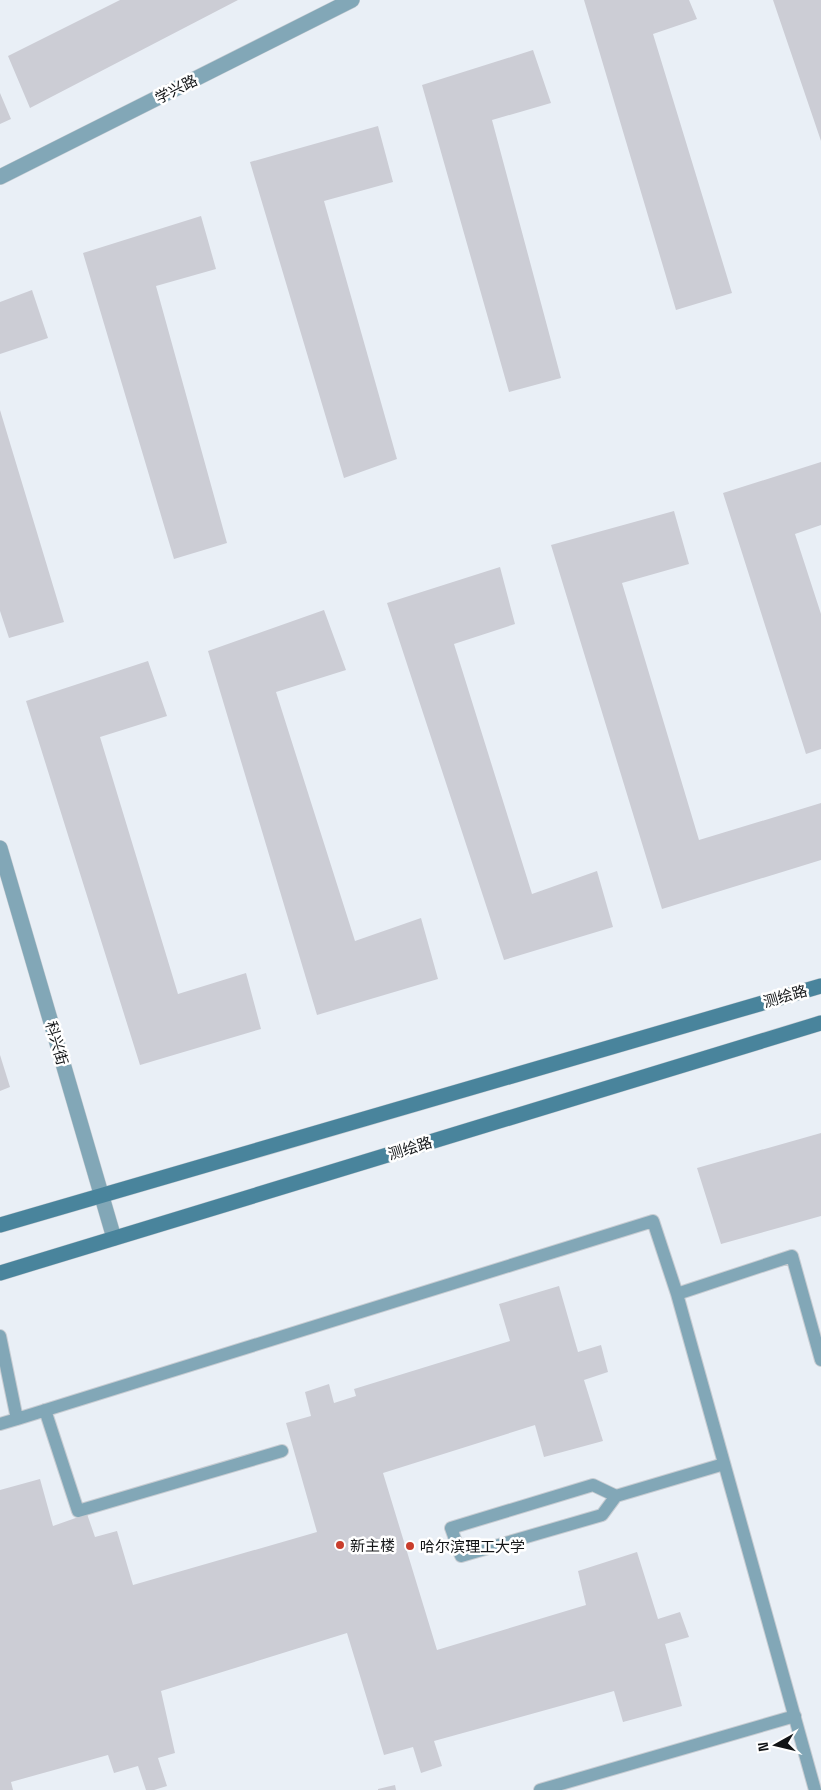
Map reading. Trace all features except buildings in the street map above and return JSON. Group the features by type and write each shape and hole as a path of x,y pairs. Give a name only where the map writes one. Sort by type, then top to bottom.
{"main road":[{"name":"测绘路","path":"0,1225 821,986"},
{"name":"测绘路","path":"0,1273 821,1023"}],"street":[{"name":"学兴路","path":"0,177 352,0"},
{"name":"科兴街","path":"0,848 114,1238"}],"lane":[{"path":"0,1424 652,1221 677,1294 815,1790"},
{"path":"677,1294 792,1256 821,1360"},
{"path":"0,1336 17,1419"},
{"path":"45,1410 78,1511 282,1451"},
{"path":"616,1496 593,1485 451,1528 461,1556 602,1515 616,1496 724,1464"},
{"path":"540,1790 795,1716"}],"place":[{"name":"新主楼","path":"340,1545"},
{"name":"哈尔滨理工大学","path":"410,1546"}]}
